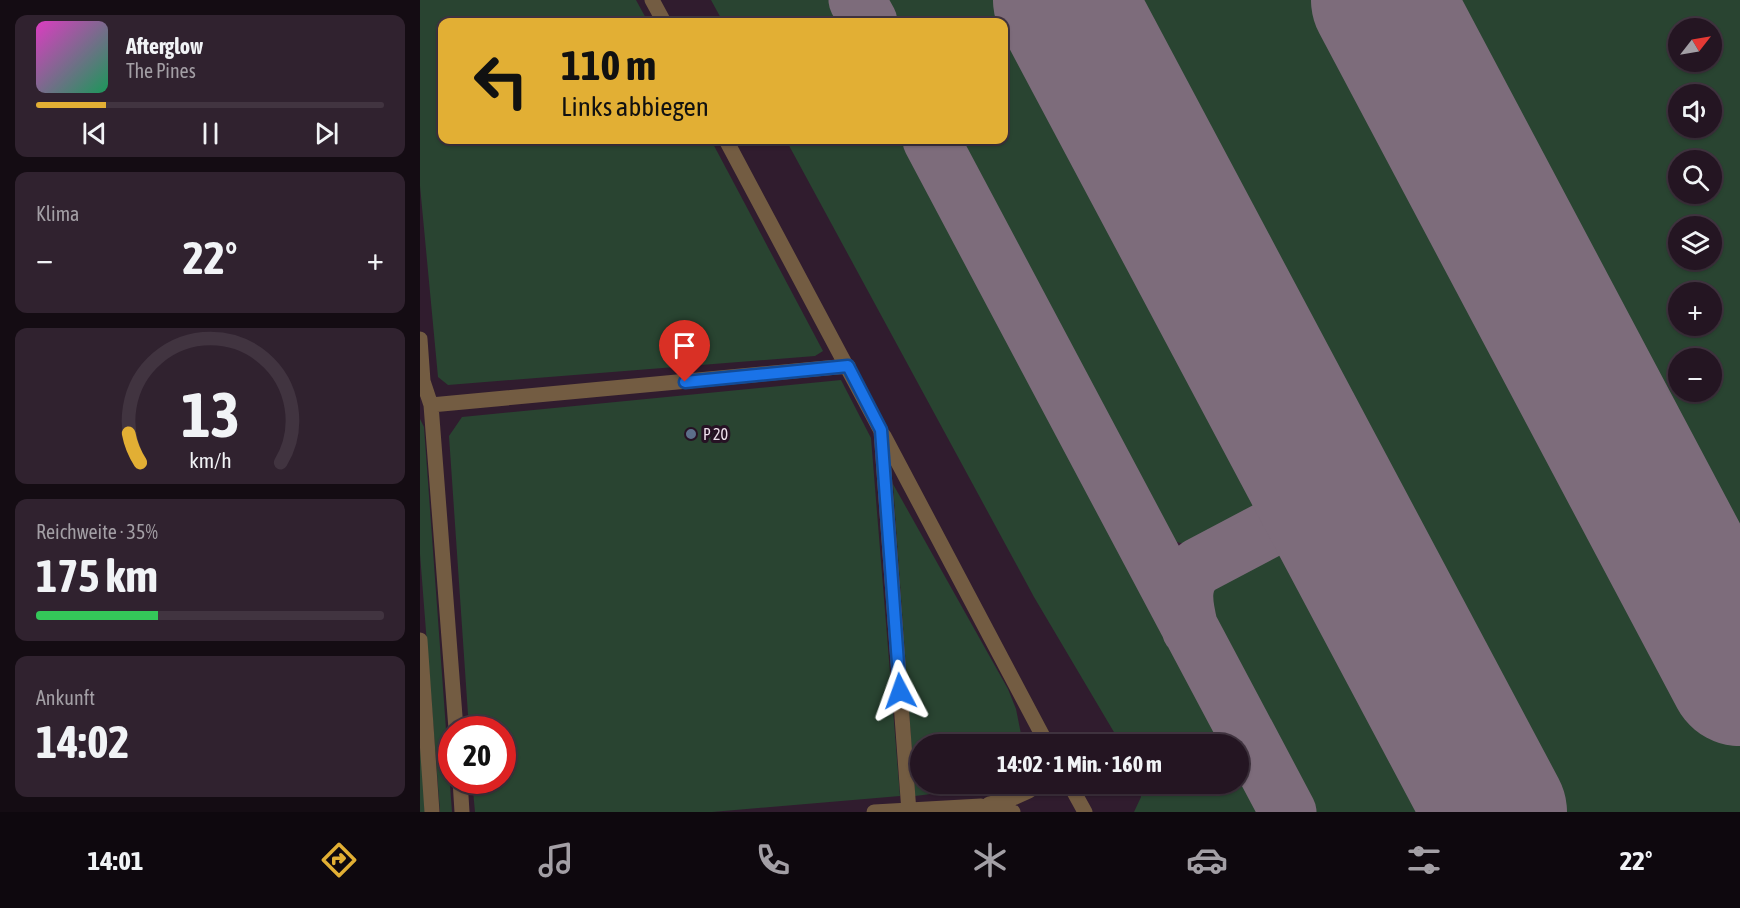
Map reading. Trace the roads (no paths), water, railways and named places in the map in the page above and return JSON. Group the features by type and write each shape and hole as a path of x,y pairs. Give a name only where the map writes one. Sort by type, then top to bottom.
{"lane":[{"path":"652,0 662,18"},
{"path":"728,144 848,366 1041,734"},
{"path":"420,339 422,385 431,405 455,716"},
{"path":"431,405 848,366"},
{"path":"881,430 909,810"},
{"path":"420,640 432,812"},
{"path":"1029,713 1034,734"},
{"path":"461,794 462,812"},
{"path":"874,812 981,806 1022,794"},
{"path":"1075,794 1085,812"},
{"path":"981,806 1013,812"}],"place":[{"name":"P 20","path":"691,434"}]}
